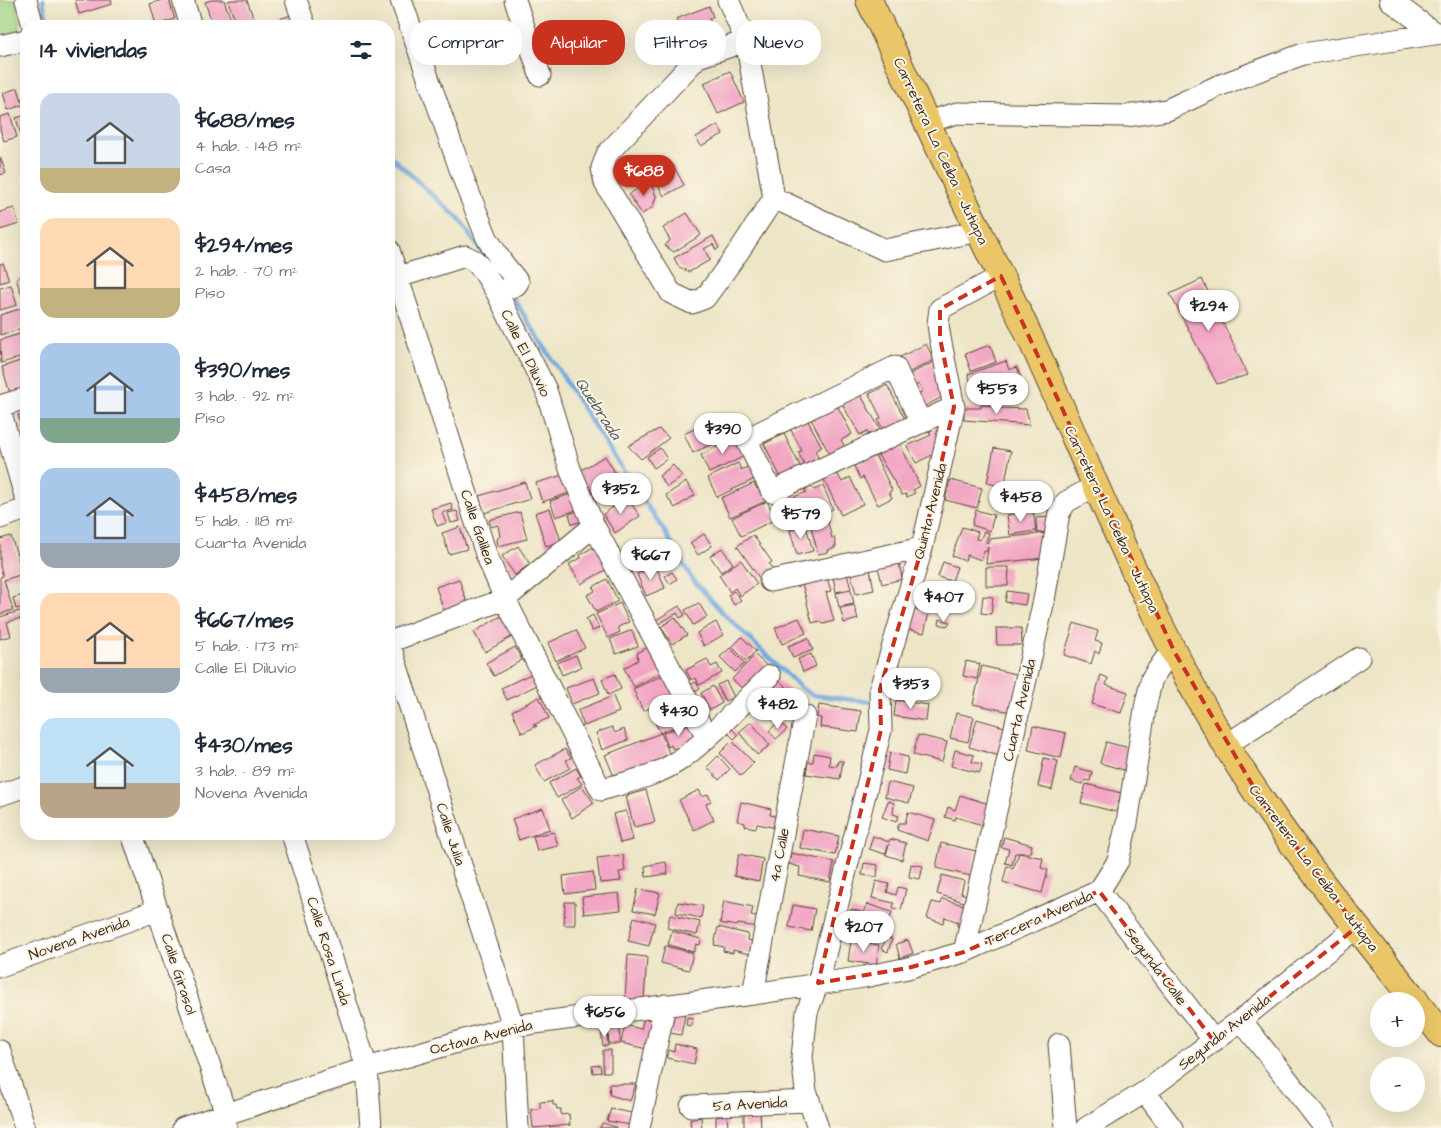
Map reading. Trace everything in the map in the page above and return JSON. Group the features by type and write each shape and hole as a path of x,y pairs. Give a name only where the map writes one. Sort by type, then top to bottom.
{"main road":[{"name":"Carretera La Ceiba - Jutiapa","path":"869,0 1001,276 1095,486 1175,653 1226,745 1263,803 1408,992"},
{"name":"Carretera La Ceiba - Jutiapa","path":"1425,1014 1441,1034"}],"street":[{"path":"26,0 31,20"},
{"path":"183,0 189,20"},
{"path":"296,0 303,20"},
{"name":"Calle El Diluvio","path":"401,0 487,238 502,262 518,282 506,290"},
{"path":"515,0 540,75"},
{"path":"728,0 737,20"},
{"path":"1390,0 1439,33"},
{"path":"927,122 957,113 1126,116 1167,110 1218,86 1303,54 1439,33"},
{"path":"0,46 20,41"},
{"path":"736,44 698,57 607,154 602,168 605,183 671,293 692,303 706,298 774,198 750,65"},
{"path":"774,198 886,250 979,231"},
{"name":"Calle El Diluvio","path":"395,278 466,256 475,261 506,290 546,390 570,469 594,526 707,737"},
{"name":"Quinta Avenida","path":"818,983 881,730 880,689 922,548 954,407 938,324 940,308 1001,276"},
{"name":"Calle Galilea","path":"395,285 486,554 505,599 601,790 653,773 679,760 707,737"},
{"path":"921,422 894,368 746,439 772,492 954,407"},
{"path":"0,406 20,400"},
{"path":"0,410 20,478"},
{"name":"Cuarta Avenida","path":"964,952 1044,600 1059,513 1066,502 1095,486"},
{"path":"0,518 20,511"},
{"path":"395,640 505,599 594,526"},
{"path":"770,580 922,548"},
{"name":"Tercera Avenida","path":"818,983 864,977 908,968 964,952 1099,891 1118,861 1127,823 1146,703 1152,678 1164,661 1175,653"},
{"path":"1226,745 1359,658"},
{"name":"Calle Julia","path":"395,661 513,1026 518,1128"},
{"path":"707,737 770,676"},
{"name":"4a Calle","path":"753,994 805,716"},
{"path":"0,795 20,788"},
{"name":"Calle Girasol","path":"134,840 226,1121"},
{"name":"Calle Rosa Linda","path":"294,840 367,1068 371,1128"},
{"name":"Segunda Calle","path":"1099,891 1214,1041"},
{"name":"Novena Avenida","path":"0,966 158,910"},
{"name":"Segunda Avenida","path":"1086,1128 1145,1092 1214,1041 1357,927"},
{"path":"818,983 807,1012 802,1058 806,1091 818,1128"},
{"name":"Octava Avenida","path":"183,1128 226,1121 367,1068 513,1026 753,994 818,983"},
{"path":"639,1128 665,1005"},
{"path":"1241,1020 1325,1128"},
{"path":"1059,1044 1066,1128"},
{"path":"0,1051 25,1128"},
{"path":"1145,1092 1172,1128"},
{"name":"5a Avenida","path":"691,1106 809,1101"}],"highlighted area":[{"path":"1001,276 1175,653 1263,803 1357,927 1214,1041 1099,891 964,952 908,968 818,983 881,730 880,689 922,548 954,407 940,338 940,309"}],"green space":[{"path":"0,0 16,0 20,33 0,37"}],"building":[{"path":"75,0 111,0 112,4 79,14"},
{"path":"169,0 175,19 155,20 150,4"},
{"path":"224,0 231,20 211,20 205,2"},
{"path":"247,0 254,20 235,20 228,1"},
{"path":"709,6 713,17 709,18 710,20 676,19"},
{"path":"295,14 297,20 276,20"},
{"path":"730,71 744,102 718,114 704,83"},
{"path":"18,88 20,106 8,110 3,93"},
{"path":"10,114 17,137 4,141 0,129 0,117"},
{"path":"20,117 20,132 16,118"},
{"path":"718,125 723,134 701,146 696,137"},
{"path":"0,157 6,173 0,175"},
{"path":"673,165 684,185 664,196 653,177"},
{"path":"649,179 656,196 653,207 642,214 629,195"},
{"path":"14,208 19,224 0,230 0,212"},
{"path":"687,213 701,235 674,252 665,246 670,240 663,228"},
{"path":"713,236 719,248 716,250 713,244 704,249 710,260 689,272 679,267 674,258"},
{"path":"3,263 9,280 0,283 0,264"},
{"path":"20,277 20,290 16,279"},
{"path":"1202,279 1248,375 1217,384 1170,294"},
{"path":"11,285 17,305 0,310 0,288"},
{"path":"20,309 20,329 0,335 0,315"},
{"path":"20,334 20,358 1,363 0,340"},
{"path":"926,344 934,360 906,374 898,358"},
{"path":"990,345 996,362 971,371 965,354"},
{"path":"20,361 20,390 10,393 2,367"},
{"path":"1006,361 1009,370 1017,367 1021,378 1011,381 1013,386 976,399 968,374"},
{"path":"934,362 950,393 925,406 918,394 923,391 919,384 912,388 906,376"},
{"path":"887,385 907,423 886,434 878,420 881,418 869,394"},
{"path":"859,392 881,431 870,437 867,431 860,435 841,402"},
{"path":"837,405 852,434 841,440 845,447 830,455 811,419"},
{"path":"981,405 1026,409 1030,425 964,420 964,408 981,408"},
{"path":"724,415 733,434 693,453 684,434"},
{"path":"807,419 822,447 815,451 820,461 806,468 798,452 802,451 790,428"},
{"path":"938,425 945,433 938,452 916,463 907,446 931,435 929,432"},
{"path":"659,429 669,438 641,459 628,446"},
{"path":"784,434 802,470 782,480 764,444"},
{"path":"736,437 745,456 709,473 701,455"},
{"path":"900,444 920,486 913,490 915,493 907,497 906,494 902,495 877,453 888,446 891,448"},
{"path":"660,448 667,459 654,468 647,457"},
{"path":"994,448 1011,451 1004,487 987,483"},
{"path":"875,455 892,490 889,492 892,498 878,505 863,477 860,479 854,466"},
{"path":"605,456 621,482 593,498 578,472"},
{"path":"738,463 741,470 751,465 757,478 717,497 708,478"},
{"path":"673,465 682,476 667,487 659,476"},
{"path":"837,473 842,482 850,477 863,504 841,515 824,480"},
{"path":"563,475 569,493 542,502 536,483"},
{"path":"950,480 982,488 977,508 945,500"},
{"path":"525,482 530,499 484,513 479,496"},
{"path":"686,482 695,495 675,508 666,495"},
{"path":"754,483 757,489 763,486 769,500 730,517 721,498"},
{"path":"823,486 833,509 810,519 806,509 797,513 791,498 807,492 804,490 812,487 814,490"},
{"path":"1036,487 1037,490 1042,489 1045,501 1030,504 1029,502 1025,504 1025,507 1019,508 1015,492"},
{"path":"577,492 582,508 556,517 550,501"},
{"path":"627,498 640,516 615,533 603,514"},
{"path":"767,501 776,519 741,536 732,518"},
{"path":"451,503 453,510 442,513 446,523 437,526 431,509"},
{"path":"550,508 561,541 546,546 535,513"},
{"path":"583,509 587,520 572,524 569,514"},
{"path":"976,510 994,515 990,531 972,525"},
{"path":"457,511 460,521 451,523 448,513"},
{"path":"1033,511 1036,531 1010,535 1007,515"},
{"path":"520,512 527,539 498,546 497,539 500,536 498,525 491,527 489,520"},
{"path":"1051,517 1048,532 1037,533 1036,518"},
{"path":"827,519 836,546 828,550 829,552 818,554 810,523"},
{"path":"806,526 813,551 797,555 790,530"},
{"path":"460,527 467,549 449,554 442,533"},
{"path":"962,527 978,532 976,539 980,540 984,531 989,533 986,542 989,543 989,539 1047,533 1044,558 986,564 988,547 987,551 984,551 981,560 967,555 965,561 952,556"},
{"path":"704,534 712,546 698,555 690,543"},
{"path":"753,535 772,562 769,564 773,570 760,579 737,546"},
{"path":"11,536 20,564 20,575 4,580 13,610 0,614 0,577 3,576 0,566 0,539"},
{"path":"639,540 647,553 630,563 622,550"},
{"path":"518,546 530,564 515,575 502,556"},
{"path":"595,546 607,569 581,584 569,564 581,558 580,555"},
{"path":"722,548 733,564 721,572 710,556"},
{"path":"663,554 668,564 659,568 654,558"},
{"path":"741,560 757,584 740,596 735,588 730,592 719,575"},
{"path":"899,562 902,579 882,584 878,567"},
{"path":"943,562 957,567 952,581 938,577"},
{"path":"656,566 665,588 646,596 637,574"},
{"path":"986,567 1009,567 1008,586 986,586"},
{"path":"870,569 874,590 856,594 851,573"},
{"path":"672,572 677,579 670,584 665,576"},
{"path":"847,574 851,589 836,592 833,577"},
{"path":"827,577 831,591 826,592 834,621 823,624 820,621 812,623 802,583"},
{"path":"459,579 468,606 445,614 436,587"},
{"path":"607,579 618,601 596,612 587,595 595,591 593,587"},
{"path":"851,590 854,604 839,607 836,593"},
{"path":"734,591 741,600 734,605 728,595"},
{"path":"1007,591 1027,594 1025,605 1005,602"},
{"path":"20,596 20,608 16,609 13,598"},
{"path":"983,596 993,597 991,614 981,613"},
{"path":"620,603 629,622 618,627 620,632 608,638 596,614"},
{"path":"699,603 707,617 693,625 685,610"},
{"path":"854,605 858,619 844,623 840,608"},
{"path":"679,606 685,615 680,618 677,613 659,624 656,620"},
{"path":"911,609 929,613 924,633 906,629"},
{"path":"20,611 20,618 7,622 11,636 0,639 0,617"},
{"path":"593,615 599,628 592,631 586,619"},
{"path":"501,616 513,636 485,652 474,632"},
{"path":"675,617 687,635 672,644 661,627"},
{"path":"799,618 806,633 782,644 775,628"},
{"path":"940,619 950,622 947,626 939,624"},
{"path":"716,622 723,635 704,646 697,633"},
{"path":"1074,623 1098,631 1095,641 1102,643 1099,654 1095,651 1091,664 1064,655"},
{"path":"996,628 1021,628 1022,645 997,645"},
{"path":"576,630 585,648 556,661 548,643"},
{"path":"632,630 638,646 616,654 610,639"},
{"path":"742,637 756,651 746,661 732,647"},
{"path":"808,638 813,650 793,658 788,646"},
{"path":"652,645 665,671 634,687 624,668 638,660 637,653"},
{"path":"515,647 522,660 494,676 486,663"},
{"path":"730,648 745,663 735,672 720,657"},
{"path":"811,654 816,666 803,672 798,659"},
{"path":"576,655 581,667 562,675 557,663"},
{"path":"755,655 770,669 747,693 732,679"},
{"path":"707,659 711,667 717,664 722,673 699,685 696,678 691,680 686,670"},
{"path":"966,661 980,664 977,679 963,676"},
{"path":"982,666 1019,675 1011,712 973,704"},
{"path":"668,673 678,695 643,711 633,689"},
{"path":"531,674 537,685 507,700 501,688"},
{"path":"615,674 621,689 608,695 602,679"},
{"path":"1101,675 1108,678 1106,685 1128,692 1121,713 1092,704"},
{"path":"594,678 600,693 572,704 566,688"},
{"path":"777,678 799,700 785,715 772,702 774,700 765,690"},
{"path":"726,681 734,697 725,701 717,685"},
{"path":"696,682 700,689 694,692 690,685"},
{"path":"713,686 722,703 710,710 701,693"},
{"path":"763,693 770,699 764,706 757,699"},
{"path":"613,696 619,712 584,726 578,710"},
{"path":"539,697 549,718 533,725 537,726 522,733 512,711"},
{"path":"676,699 686,722 660,733 650,710"},
{"path":"896,700 928,705 926,721 894,716"},
{"path":"819,705 861,711 858,732 820,727 821,718 817,717"},
{"path":"956,713 974,717 968,742 950,738"},
{"path":"977,719 1008,728 1000,756 969,747"},
{"path":"779,721 787,729 776,739 769,731"},
{"path":"751,722 770,745 757,755 739,732"},
{"path":"689,724 695,741 673,749 671,745 668,747 663,733"},
{"path":"1033,726 1066,733 1061,758 1028,750"},
{"path":"612,727 615,733 624,729 628,740 602,750 596,733"},
{"path":"732,729 738,735 734,739 728,733"},
{"path":"661,733 671,758 616,781 605,755"},
{"path":"918,735 947,742 942,762 913,755"},
{"path":"732,741 754,763 741,776 720,753"},
{"path":"1106,742 1133,749 1127,771 1100,763"},
{"path":"565,749 571,758 566,760 570,768 544,782 535,765"},
{"path":"955,750 974,755 972,762 982,764 980,773 951,766"},
{"path":"814,753 830,756 829,765 837,766 838,761 843,761 840,779 806,774 808,762 813,762"},
{"path":"890,753 908,757 905,774 887,770"},
{"path":"718,756 730,769 719,780 707,767"},
{"path":"1044,758 1058,761 1052,790 1038,787"},
{"path":"1075,767 1092,772 1090,781 1085,780 1082,784 1071,781"},
{"path":"576,768 581,776 577,778 582,784 557,798 549,783"},
{"path":"888,782 913,788 909,803 885,797"},
{"path":"1086,784 1121,793 1116,812 1081,803"},
{"path":"582,786 594,803 572,818 561,800"},
{"path":"646,790 655,822 634,827 626,796"},
{"path":"699,790 703,797 708,794 711,801 706,804 714,820 694,830 679,800"},
{"path":"960,795 989,804 982,825 956,817 955,820 945,817 948,807 955,810"},
{"path":"888,801 894,803 893,814 899,816 896,822 882,817"},
{"path":"741,802 771,809 770,815 779,817 777,828 757,824 756,828 745,826 745,823 737,821"},
{"path":"543,808 550,829 519,840 512,819"},
{"path":"626,811 633,840 620,843 613,814"},
{"path":"908,812 935,820 928,841 897,830 899,823 905,823"},
{"path":"803,829 839,836 835,855 800,848"},
{"path":"554,832 558,846 537,851 533,836"},
{"path":"873,836 889,842 890,839 906,843 902,860 886,855 889,844 885,854 869,849"},
{"path":"1004,837 1032,845 1030,853 1015,853 1012,865 1005,863 1009,849 1001,847"},
{"path":"941,843 976,851 971,876 936,868"},
{"path":"791,853 834,862 830,882 799,876 800,867 789,864"},
{"path":"1019,853 1043,858 1041,868 1048,870 1042,893 1003,882 1007,866 1013,869"},
{"path":"739,854 763,859 759,881 734,876"},
{"path":"623,855 625,871 619,872 621,881 600,883 597,858"},
{"path":"666,862 668,874 646,877 645,866"},
{"path":"864,863 878,865 877,877 862,875"},
{"path":"911,864 923,866 920,879 909,877"},
{"path":"593,872 595,890 565,894 563,876"},
{"path":"942,875 964,881 961,893 966,895 964,902 937,894"},
{"path":"876,881 889,884 887,892 896,895 898,887 906,889 901,910 893,908 894,903 872,898"},
{"path":"638,889 660,893 655,914 633,910"},
{"path":"619,893 621,910 584,914 582,897"},
{"path":"942,899 967,906 961,928 957,926 958,922 945,917 943,923 927,918 932,902 941,904"},
{"path":"724,901 753,907 751,916 760,918 758,927 720,923"},
{"path":"565,902 575,902 575,925 564,925"},
{"path":"678,902 703,906 701,918 676,913"},
{"path":"867,904 892,912 884,938 846,927 851,909 864,913"},
{"path":"793,905 815,909 811,931 789,927"},
{"path":"670,915 700,922 697,935 667,928"},
{"path":"634,917 655,923 649,946 628,941"},
{"path":"718,927 748,934 747,940 755,942 753,955 733,950 733,953 723,951 724,947 714,945"},
{"path":"672,931 701,939 700,945 696,944 694,952 668,945"},
{"path":"887,938 892,939 888,952 881,949"},
{"path":"908,940 913,953 900,958 896,944"},
{"path":"851,941 879,945 876,965 848,961"},
{"path":"665,946 693,953 689,970 661,963"},
{"path":"628,955 647,957 644,1000 625,999"},
{"path":"675,1013 685,1015 681,1035 670,1033"},
{"path":"644,1017 658,1020 651,1050 621,1043 625,1025 641,1029"},
{"path":"687,1017 693,1018 692,1026 686,1025"},
{"path":"620,1029 620,1044 609,1044 608,1030"},
{"path":"601,1031 607,1031 608,1046 603,1046"},
{"path":"675,1044 697,1049 694,1064 667,1058 669,1050 674,1052"},
{"path":"603,1050 611,1050 611,1072 603,1072"},
{"path":"600,1065 601,1072 593,1073 592,1066"},
{"path":"609,1084 636,1084 630,1101 610,1095"},
{"path":"553,1101 553,1105 556,1105 557,1109 561,1109 561,1115 569,1114 570,1125 533,1128 531,1109 540,1109 540,1102"},
{"path":"611,1109 632,1113 631,1125 607,1121"},
{"path":"760,1112 761,1128 744,1128 744,1115"},
{"path":"727,1115 728,1128 716,1128 716,1117"},
{"path":"701,1117 702,1128 691,1128 690,1120"},
{"path":"602,1123 616,1127 616,1128 600,1128"}],"waterway":[{"name":"Quebrada","path":"43,0 47,20"},
{"name":"Quebrada","path":"395,160 459,219 487,260"},
{"name":"Quebrada","path":"510,293 607,446 663,529 692,579 724,614 800,687 812,695 871,702"}]}
